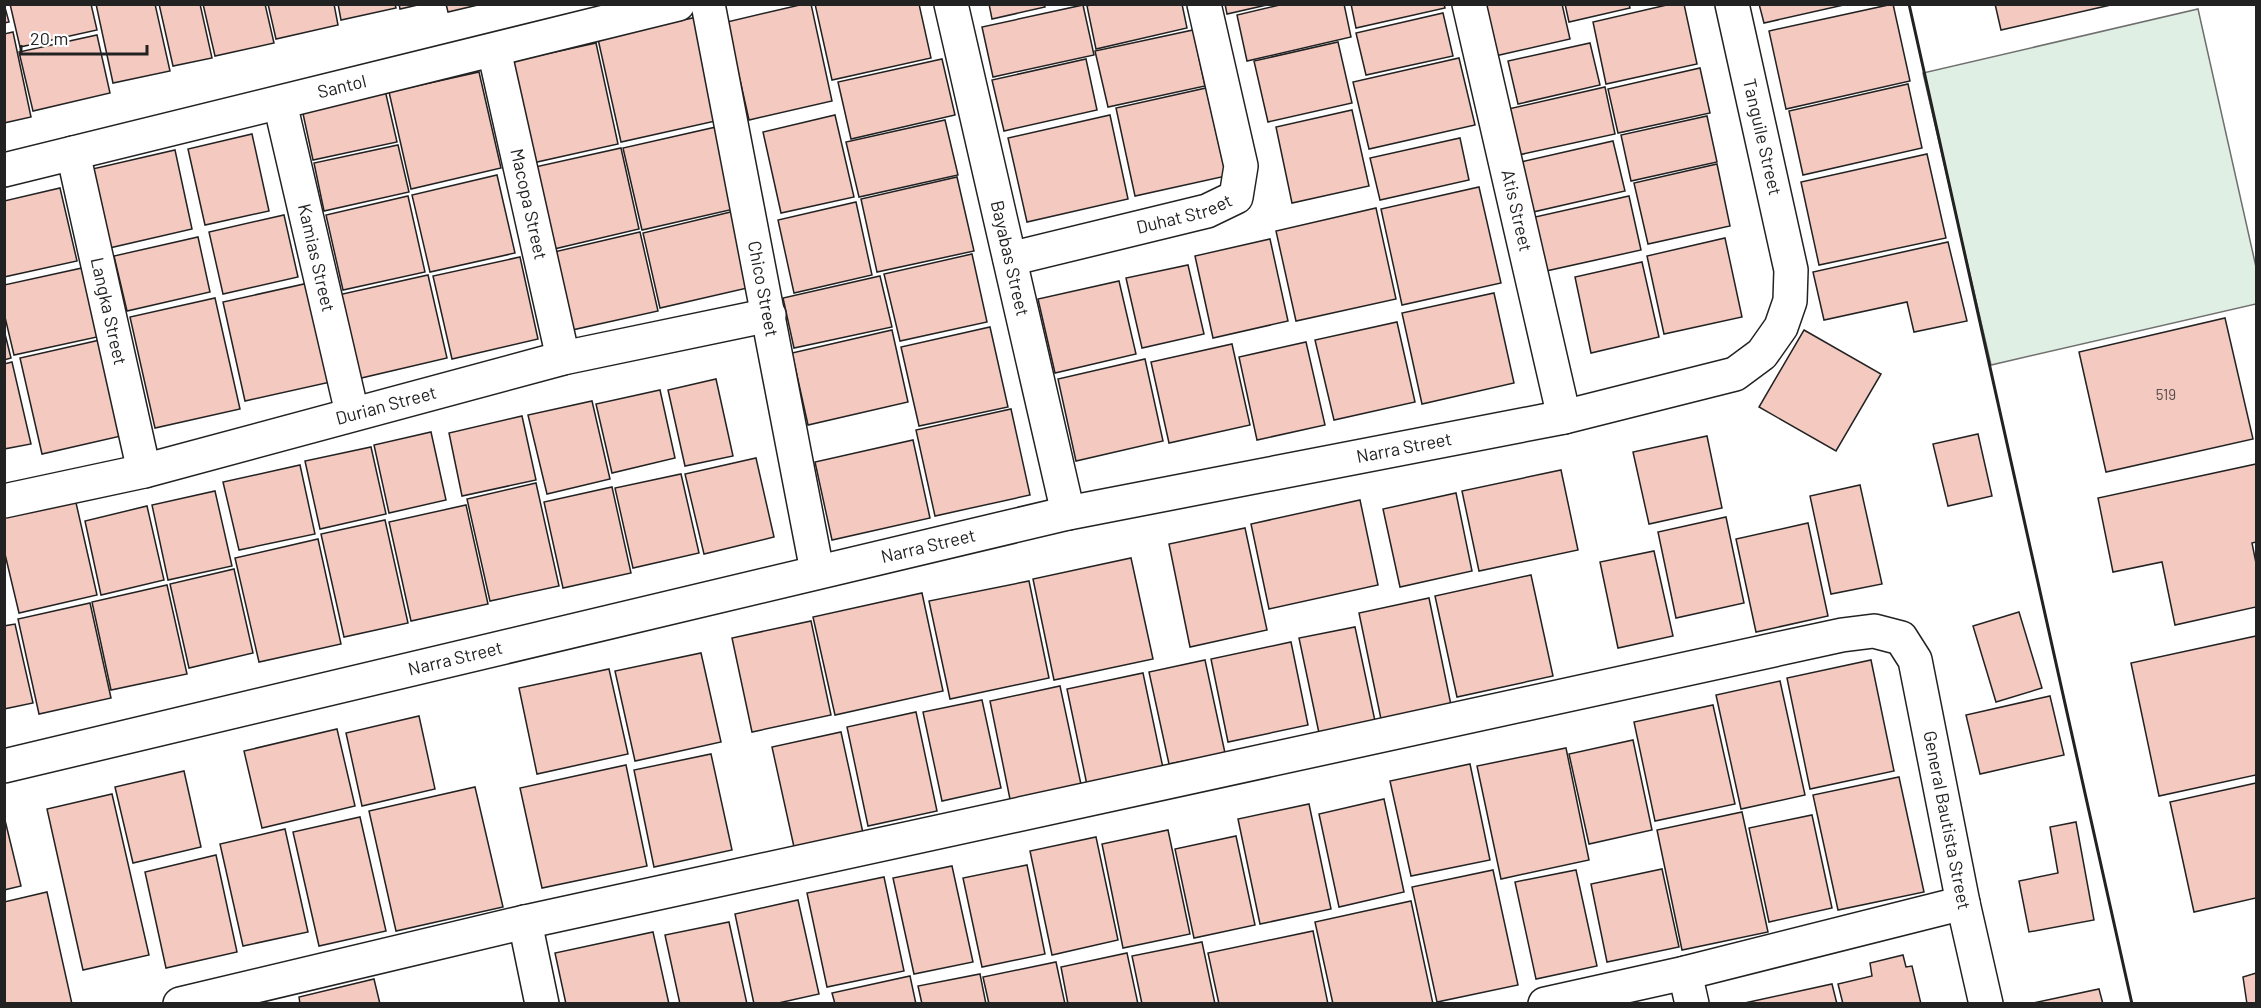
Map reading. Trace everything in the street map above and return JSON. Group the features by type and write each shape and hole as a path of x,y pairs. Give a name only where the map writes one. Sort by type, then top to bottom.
{"street":[{"name":"Santol","path":"4,170 678,4"},
{"name":"Chico Street","path":"708,4 817,571"},
{"name":"Bayabas Street","path":"951,4 1068,513"},
{"name":"Duhat Street","path":"1010,259 1208,211 1236,197 1241,166 1204,4"},
{"name":"Atis Street","path":"1469,4 1564,417"},
{"name":"Tanguile Street","path":"1732,4 1791,270"},
{"name":"Macopa Street","path":"494,50 563,358"},
{"name":"Kamias Street","path":"280,102 352,413"},
{"name":"Langka Street","path":"73,153 144,471"},
{"name":"Narra Street","path":"4,766 1068,513 1564,417 1735,374 1761,354 1781,327 1790,301 1791,270"},
{"name":"Durian Street","path":"4,501 144,471 352,413 563,358 769,315"},
{"name":"General Bautista Street","path":"525,922 1842,635 1874,631 1901,638 1915,660 1963,903 1986,1004"},
{"path":"1545,1004 1688,988 1963,903"},
{"path":"180,1004 525,922 542,1004"}],"green space":[{"path":"2198,9 2256,267 2256,304 1991,365 1923,73"}],"building":[{"path":"4,4 9,22 4,23"},
{"path":"10,4 91,4 97,30 20,47"},
{"path":"96,4 155,4 170,71 113,83"},
{"path":"159,4 200,4 212,58 173,66"},
{"path":"203,4 265,4 274,43 215,56"},
{"path":"268,4 334,4 338,25 276,39"},
{"path":"338,4 395,4 396,8 341,20"},
{"path":"399,4 422,4 400,9"},
{"path":"446,4 482,4 448,12"},
{"path":"811,4 832,101 749,120 727,22"},
{"path":"815,4 919,4 931,58 832,80"},
{"path":"989,4 1044,4 1045,7 992,19"},
{"path":"1093,4 1182,4 1187,28 1096,49 1087,6"},
{"path":"1225,4 1271,4 1227,14"},
{"path":"1284,4 1344,4 1351,37 1247,61 1237,15"},
{"path":"1351,4 1444,4 1445,8 1356,28"},
{"path":"1483,4 1562,4 1570,39 1495,56"},
{"path":"1565,4 1629,4 1630,8 1569,22"},
{"path":"1671,4 1684,4 1697,64 1606,84 1593,22"},
{"path":"1759,4 1848,4 1764,23"},
{"path":"1893,4 1910,81 1786,109 1769,31"},
{"path":"1995,4 2115,4 2001,30"},
{"path":"1083,5 1094,55 993,77 982,27"},
{"path":"1443,13 1453,56 1366,75 1356,33"},
{"path":"697,17 720,120 621,142 598,39"},
{"path":"1193,30 1205,86 1108,107 1095,51"},
{"path":"13,32 31,117 4,123 4,34"},
{"path":"97,35 110,93 33,111 19,52"},
{"path":"1338,42 1352,103 1268,122 1254,61"},
{"path":"596,43 618,144 528,164 505,63"},
{"path":"1590,43 1600,85 1518,104 1508,61"},
{"path":"1459,58 1475,125 1369,149 1353,82"},
{"path":"942,59 955,115 851,139 838,82"},
{"path":"1086,59 1097,110 1004,131 992,80"},
{"path":"1700,68 1710,113 1618,133 1608,89"},
{"path":"479,72 501,168 411,189 389,92"},
{"path":"1908,84 1922,148 1803,175 1789,111"},
{"path":"1605,87 1615,134 1514,156 1504,110"},
{"path":"1206,88 1226,176 1135,196 1116,108"},
{"path":"385,90 397,142 313,160 302,109"},
{"path":"1352,110 1369,186 1292,203 1276,127"},
{"path":"835,115 854,197 781,213 763,132"},
{"path":"1110,115 1128,199 1027,222 1008,138"},
{"path":"1707,116 1717,162 1631,181 1621,135"},
{"path":"945,120 958,175 859,197 846,142"},
{"path":"716,127 734,209 642,230 623,148"},
{"path":"252,134 269,211 205,225 188,149"},
{"path":"1460,138 1469,180 1380,200 1370,158"},
{"path":"1613,141 1625,191 1533,212 1521,162"},
{"path":"398,145 409,192 324,211 314,163"},
{"path":"621,148 639,229 554,249 535,167"},
{"path":"175,150 192,229 105,249 88,170"},
{"path":"1927,154 1946,238 1819,265 1801,182"},
{"path":"1717,164 1730,226 1648,244 1634,183"},
{"path":"497,175 515,253 430,272 412,195"},
{"path":"957,177 974,251 877,272 861,199"},
{"path":"1479,187 1501,283 1402,305 1381,209"},
{"path":"60,188 77,261 4,277 4,201"},
{"path":"408,196 425,272 343,290 326,215"},
{"path":"1629,196 1641,250 1546,271 1535,217"},
{"path":"856,202 872,275 794,293 778,220"},
{"path":"1376,208 1396,299 1296,321 1276,231"},
{"path":"739,210 756,286 660,308 643,233"},
{"path":"284,215 298,277 223,294 209,232"},
{"path":"640,232 658,311 572,330 554,252"},
{"path":"198,237 210,292 127,311 114,256"},
{"path":"1725,238 1742,317 1664,334 1647,256"},
{"path":"1270,239 1288,321 1213,338 1195,256"},
{"path":"1948,242 1967,321 1914,332 1907,302 1824,320 1813,272"},
{"path":"972,254 987,322 900,341 884,274"},
{"path":"520,257 538,339 452,359 433,276"},
{"path":"1642,262 1659,337 1591,353 1575,277"},
{"path":"1188,265 1204,334 1142,348 1126,278"},
{"path":"82,268 97,337 14,355 4,313 4,285"},
{"path":"428,275 447,358 357,379 338,295"},
{"path":"880,276 892,327 794,348 783,298"},
{"path":"1119,281 1136,354 1055,373 1038,299"},
{"path":"313,282 335,381 245,401 223,302"},
{"path":"1494,293 1514,383 1422,404 1402,313"},
{"path":"215,298 240,409 155,428 130,317"},
{"path":"2225,318 2253,439 2106,472 2079,352"},
{"path":"1397,322 1415,402 1334,420 1315,340"},
{"path":"990,327 1008,407 919,426 901,347"},
{"path":"4,330 11,358 4,360"},
{"path":"892,330 908,402 808,425 792,353"},
{"path":"1804,330 1881,374 1836,451 1759,407"},
{"path":"100,340 121,436 42,454 20,358"},
{"path":"1306,342 1325,425 1257,440 1239,357"},
{"path":"1232,344 1250,425 1169,443 1151,362"},
{"path":"1145,359 1163,441 1076,461 1058,379"},
{"path":"12,362 31,444 4,449 4,364"},
{"path":"716,379 733,456 685,466 668,390"},
{"path":"660,390 675,458 612,473 596,404"},
{"path":"592,401 610,479 547,494 528,415"},
{"path":"1011,409 1030,495 935,516 916,430"},
{"path":"522,416 536,480 462,496 449,433"},
{"path":"431,432 446,500 389,513 374,445"},
{"path":"1978,434 1992,496 1948,506 1933,444"},
{"path":"1707,436 1722,508 1649,524 1633,452"},
{"path":"913,440 930,518 832,540 815,462"},
{"path":"371,447 386,514 320,529 305,461"},
{"path":"756,458 774,537 704,554 685,474"},
{"path":"2256,464 2256,542 2252,543 2256,563 2256,607 2175,625 2162,562 2113,572 2098,498"},
{"path":"300,465 315,534 239,550 223,482"},
{"path":"1561,470 1578,550 1479,571 1462,491"},
{"path":"681,474 699,553 633,568 615,488"},
{"path":"536,483 559,586 490,601 467,499"},
{"path":"1860,485 1882,584 1831,594 1810,496"},
{"path":"612,487 631,573 563,588 544,502"},
{"path":"215,491 232,566 168,580 152,505"},
{"path":"1456,493 1472,571 1400,587 1383,509"},
{"path":"74,494 97,595 19,613 4,550 4,510"},
{"path":"1360,500 1378,585 1269,609 1251,524"},
{"path":"466,505 488,604 411,621 389,522"},
{"path":"147,506 164,580 101,595 85,521"},
{"path":"1726,517 1744,603 1676,618 1658,532"},
{"path":"385,520 408,623 344,637 321,534"},
{"path":"1808,523 1828,616 1756,632 1736,539"},
{"path":"1245,528 1267,630 1190,647 1169,544"},
{"path":"318,539 341,644 259,662 235,558"},
{"path":"1654,551 1673,636 1618,648 1600,562"},
{"path":"1131,558 1153,659 1054,680 1033,579"},
{"path":"234,569 253,653 189,668 170,584"},
{"path":"1531,575 1553,676 1457,697 1435,596"},
{"path":"1029,581 1049,678 950,699 929,601"},
{"path":"167,585 187,674 111,690 92,602"},
{"path":"922,593 943,691 835,715 813,617"},
{"path":"1429,598 1451,705 1381,719 1359,613"},
{"path":"90,603 111,698 39,714 18,619"},
{"path":"2019,612 2042,688 1996,702 1973,626"},
{"path":"811,621 831,715 752,732 732,638"},
{"path":"15,624 33,703 4,709 4,626"},
{"path":"1355,627 1375,721 1319,733 1299,638"},
{"path":"2256,636 2256,775 2159,796 2131,663"},
{"path":"1291,642 1308,725 1228,742 1211,659"},
{"path":"701,653 721,742 635,761 615,671"},
{"path":"1205,660 1225,753 1169,764 1149,672"},
{"path":"1871,660 1894,771 1810,789 1787,678"},
{"path":"609,669 628,754 537,774 519,688"},
{"path":"1143,673 1163,768 1087,785 1067,689"},
{"path":"1780,681 1805,795 1741,809 1716,695"},
{"path":"1060,686 1082,789 1011,804 990,701"},
{"path":"2050,696 2064,755 1980,774 1966,715"},
{"path":"982,700 1001,788 942,801 923,712"},
{"path":"1713,705 1735,804 1655,821 1634,722"},
{"path":"916,712 937,811 868,826 847,727"},
{"path":"419,716 435,789 362,806 346,733"},
{"path":"337,729 355,806 262,828 244,751"},
{"path":"841,732 863,833 794,847 772,747"},
{"path":"1633,740 1652,830 1589,844 1569,754"},
{"path":"1566,748 1589,860 1501,879 1477,766"},
{"path":"711,754 732,850 654,867 634,770"},
{"path":"1470,764 1490,860 1411,876 1390,781"},
{"path":"626,765 647,866 542,888 520,788"},
{"path":"184,771 201,847 133,863 115,787"},
{"path":"1899,777 1924,892 1838,910 1813,795"},
{"path":"2256,783 2256,898 2194,912 2170,802"},
{"path":"475,787 503,907 396,931 369,811"},
{"path":"112,794 149,955 83,970 47,809"},
{"path":"1384,799 1404,892 1339,907 1319,814"},
{"path":"1309,804 1331,909 1260,924 1238,819"},
{"path":"1742,812 1768,932 1682,950 1657,830"},
{"path":"1812,815 1832,908 1769,922 1749,828"},
{"path":"4,816 21,886 4,890"},
{"path":"360,817 386,931 319,946 293,832"},
{"path":"2076,822 2094,920 2029,932 2019,881 2058,873 2050,827"},
{"path":"285,829 308,932 243,946 220,844"},
{"path":"1168,830 1190,934 1123,948 1102,844"},
{"path":"1236,836 1255,925 1194,938 1175,849"},
{"path":"1096,837 1118,940 1052,955 1030,851"},
{"path":"216,855 237,952 166,968 145,872"},
{"path":"1027,865 1045,954 982,967 963,878"},
{"path":"952,866 973,962 914,974 893,878"},
{"path":"1662,869 1679,947 1607,962 1591,884"},
{"path":"1493,870 1518,985 1437,1002 1412,887"},
{"path":"1576,870 1597,966 1536,979 1515,882"},
{"path":"884,877 904,971 827,987 807,893"},
{"path":"47,892 72,1004 4,1004 4,902"},
{"path":"798,900 819,994 774,1004 754,1004 735,914"},
{"path":"1411,901 1433,1004 1333,1004 1315,922"},
{"path":"729,922 747,1004 680,1004 665,935"},
{"path":"1313,931 1328,1004 1219,1004 1208,953"},
{"path":"653,932 669,1004 566,1004 555,953"},
{"path":"1202,942 1215,1004 1142,1004 1132,956"},
{"path":"1127,953 1138,1004 1068,1004 1061,967"},
{"path":"1903,955 1906,967 1912,966 1921,1004 1843,1004 1838,984 1872,976 1870,963"},
{"path":"1056,962 1065,1004 989,1004 983,977"},
{"path":"2256,973 2256,1004 2247,1004 2243,977"},
{"path":"980,974 986,1004 922,1004 918,986"},
{"path":"910,976 916,1004 835,1004 832,993"},
{"path":"374,979 380,1004 300,1004 299,997"},
{"path":"1832,984 1837,1004 1740,1004"},
{"path":"2099,989 2103,1004 2028,1004"}],"wall":[{"path":"1909,4 2132,1004"}]}
